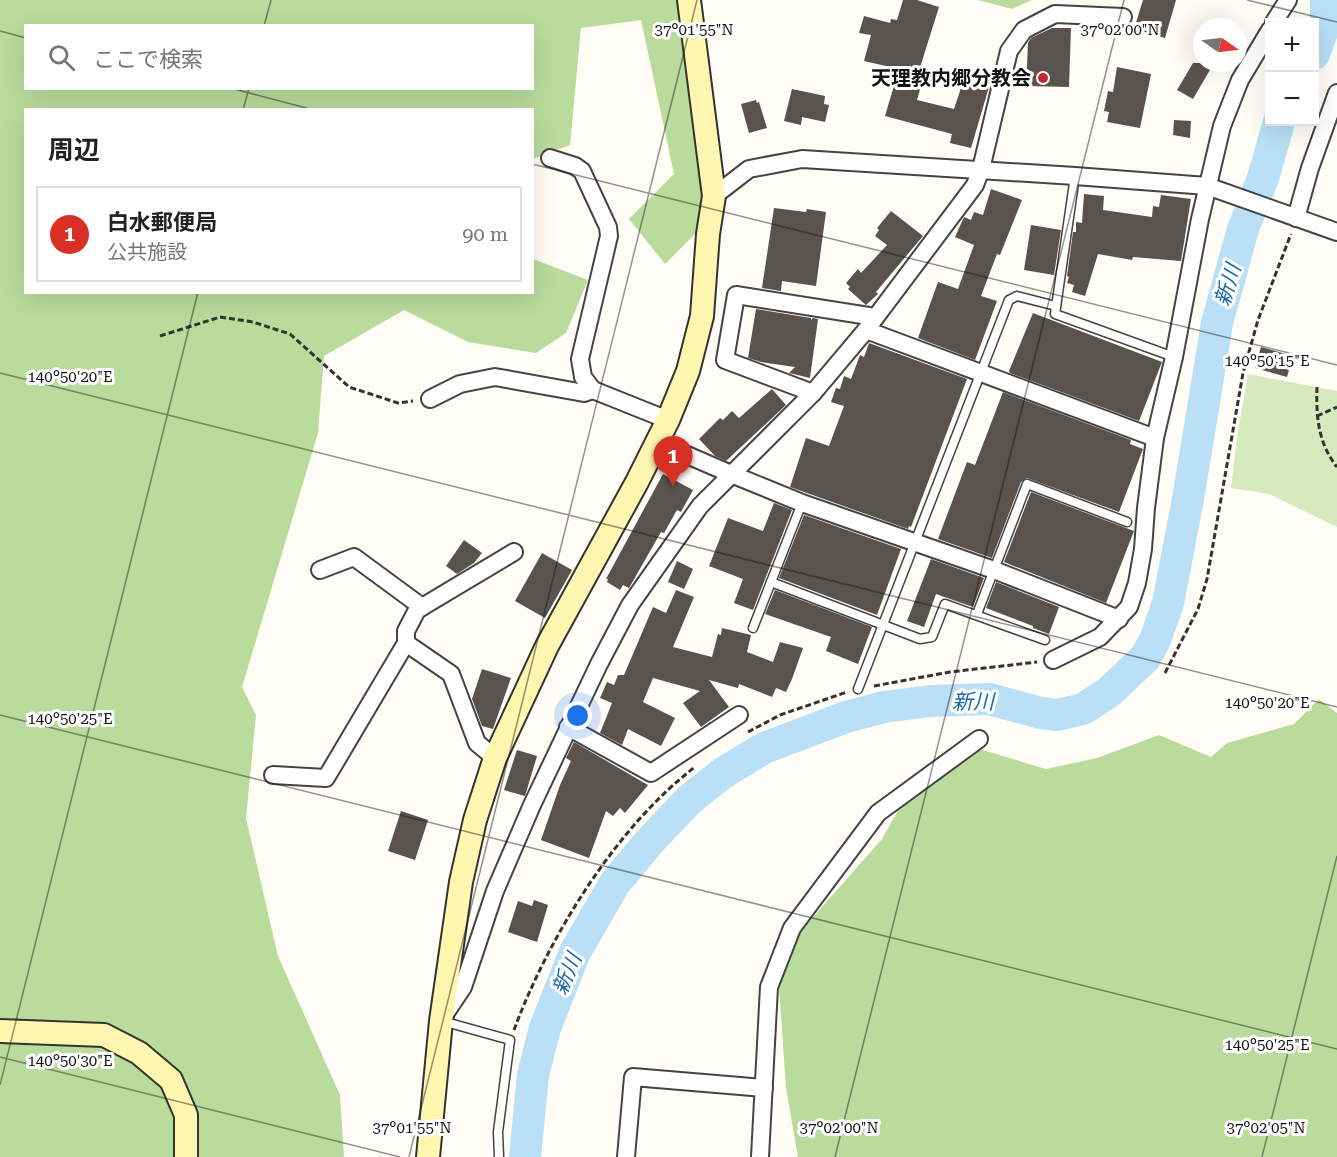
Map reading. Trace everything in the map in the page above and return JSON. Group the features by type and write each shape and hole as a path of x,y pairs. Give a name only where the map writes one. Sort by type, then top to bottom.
{"street":[{"path":"428,1157 441,1021 461,882 476,820 495,758 547,646 637,482 668,420 688,371 702,316 708,234 714,196 689,0"},
{"path":"1277,18 1288,0"},
{"path":"441,1021 463,987 495,891 568,728 630,605 700,506 813,393 871,323 975,185 981,169 1009,51 1024,30 1054,14 1123,17"},
{"path":"1053,660 1100,638 1129,607 1137,583 1143,549 1155,438 1174,357 1207,186 1222,126 1240,80 1265,37"},
{"path":"1292,217 1337,93"},
{"path":"550,158 575,166 582,171 608,227 609,236 580,358 583,377 593,390 668,420"},
{"path":"714,196 749,170 802,159 981,169 1207,186 1337,232"},
{"path":"813,393 725,360 736,295 871,323 981,373 1155,438"},
{"path":"430,399 460,384 495,377 584,393 593,390"},
{"path":"657,442 802,503 994,570 1119,619"},
{"path":"273,775 326,778 406,643 406,631 417,610 514,552"},
{"path":"320,570 354,557 422,607"},
{"path":"406,643 451,674 477,743 495,758"},
{"path":"568,728 651,773 739,715"},
{"path":"760,1157 770,987 792,928 878,813 979,739"},
{"path":"0,1031 104,1035 139,1053 171,1080 186,1115 186,1157"},
{"path":"626,1157 633,1077 764,1089"}],"lane":[{"path":"1075,176 1055,314 1174,357"},
{"path":"858,689 1009,300 1017,296 1056,306"},
{"path":"977,614 1027,484 1127,522"},
{"path":"753,628 802,503"},
{"path":"771,582 920,639 932,637 945,604 1045,640"},
{"path":"441,1021 510,1040 498,1132 499,1157"}],"path":[{"path":"1164,673 1198,609 1207,579 1244,373 1258,320 1292,217"},
{"path":"160,336 220,317 253,322 290,334 349,387 398,403 430,399"},
{"path":"1317,387 1316,417 1329,457 1337,467"},
{"path":"1316,417 1337,406"},
{"path":"742,735 780,715 821,699 858,689 950,672 1053,660"},
{"path":"510,1040 528,991 558,936 597,874 623,838 669,786 695,766"}],"green space":[{"path":"0,0 700,0 703,10 719,162 699,230 665,264 629,219 674,174 641,20 581,28 570,145 534,159 534,108 24,108 24,294 534,294 534,259 588,280 566,333 536,353 468,342 404,310 324,356 318,433 242,687 256,715 246,818 278,956 340,1095 344,1157 0,1157"},
{"path":"978,0 1032,0 1012,9"},
{"path":"1248,374 1337,391 1337,527 1269,494 1231,488"},
{"path":"1319,699 1337,713 1337,1157 798,1157 786,1088 777,958 882,839 913,784 966,745 1046,769 1097,758 1159,735 1211,757 1227,743 1294,724"}],"building":[{"path":"903,0 917,0 939,7 917,77 923,79 917,100 954,109 964,79 989,87 971,148 950,143 952,134 885,116 899,69 864,61 871,35 859,33 864,16 890,23 891,19 897,20"},
{"path":"1143,0 1176,0 1165,38 1134,29"},
{"path":"1052,28 1071,28 1069,87 1026,86 1028,43 1031,38"},
{"path":"1193,63 1193,72 1209,72 1193,99 1177,90"},
{"path":"1117,67 1151,74 1140,128 1107,122 1109,112 1104,111 1108,91 1113,92"},
{"path":"792,89 825,96 824,104 829,105 825,122 802,117 801,125 784,121"},
{"path":"756,100 757,103 759,102 767,128 749,133 741,104"},
{"path":"1174,120 1191,121 1190,138 1173,135"},
{"path":"991,189 1022,200 981,296 997,301 975,360 918,338 938,282 958,289 974,245 955,237 964,217 971,220 974,212 983,215"},
{"path":"1084,194 1104,196 1103,210 1152,217 1153,206 1159,207 1161,195 1191,199 1181,261 1133,257 1132,260 1098,254 1085,296 1072,292 1074,285 1067,283 1069,277 1067,276 1073,232 1076,232 1076,222 1082,223"},
{"path":"774,208 826,212 816,286 782,281 781,291 762,288"},
{"path":"891,211 923,236 876,292 878,294 866,305 848,289 850,287 846,283 858,269 861,273 887,245 875,236 879,230 877,228"},
{"path":"1031,225 1061,230 1054,275 1024,270"},
{"path":"756,309 811,318 811,320 818,319 810,378 789,373 795,367 748,358"},
{"path":"1033,313 1162,362 1139,421 1010,373"},
{"path":"869,343 967,379 911,527 909,526 908,529 790,487 806,438 829,446 844,406 831,402 836,388 840,389 844,376 851,379 860,355 864,357"},
{"path":"1261,347 1293,356 1287,377 1255,368"},
{"path":"772,389 786,405 726,461 715,456 699,439 720,418 723,420 732,411 739,418"},
{"path":"1003,392 1131,440 1130,444 1143,449 1119,512 1027,478 1021,482 992,558 938,539 967,462 975,465"},
{"path":"663,474 693,490 681,512 677,510 664,533 661,532 629,588 623,585 620,590 606,579"},
{"path":"1031,492 1134,531 1106,603 1004,562"},
{"path":"774,503 792,510 753,610 734,603 743,579 709,566 728,518 763,531"},
{"path":"804,515 901,549 877,615 779,578"},
{"path":"464,540 482,553 474,563 457,574 446,566"},
{"path":"542,553 572,570 545,618 515,601"},
{"path":"931,559 984,578 973,607 936,594 924,627 907,621"},
{"path":"677,561 693,569 684,589 668,582"},
{"path":"996,582 1059,607 1049,634 986,608"},
{"path":"676,590 694,597 673,647 712,657 718,634 721,635 722,628 751,635 747,652 773,662 780,642 803,648 786,692 776,688 772,697 739,684 738,688 709,680 729,707 701,727 683,703 700,691 653,678 643,702 675,718 661,746 628,729 622,745 600,733 612,703 600,698 607,682 614,685 618,675 624,675 653,607 666,613"},
{"path":"775,590 872,627 858,664 826,651 831,637 765,614"},
{"path":"482,669 511,678 493,729 482,726 472,699"},
{"path":"574,742 648,785 625,813 620,808 613,816 606,811 589,858 541,840 571,761 566,758"},
{"path":"517,750 537,756 525,796 504,790"},
{"path":"401,811 428,820 415,860 388,851"},
{"path":"534,900 548,905 537,942 508,932 518,901 532,906"}],"waterway":[{"name":"新川","path":"1319,40 1326,21 1326,0"},
{"name":"新川","path":"525,1157 533,1075 545,1028 575,952 615,883 650,841 690,799 723,773 764,748 846,717 884,707 931,701 989,699 1057,715 1083,709 1109,692 1145,658 1155,640 1168,603 1217,323 1243,229 1263,178 1278,126"}],"place":[{"name":"天理教内郷分教会","path":"1043,78"},
{"name":"白水郵便局","path":"673,486"}]}
